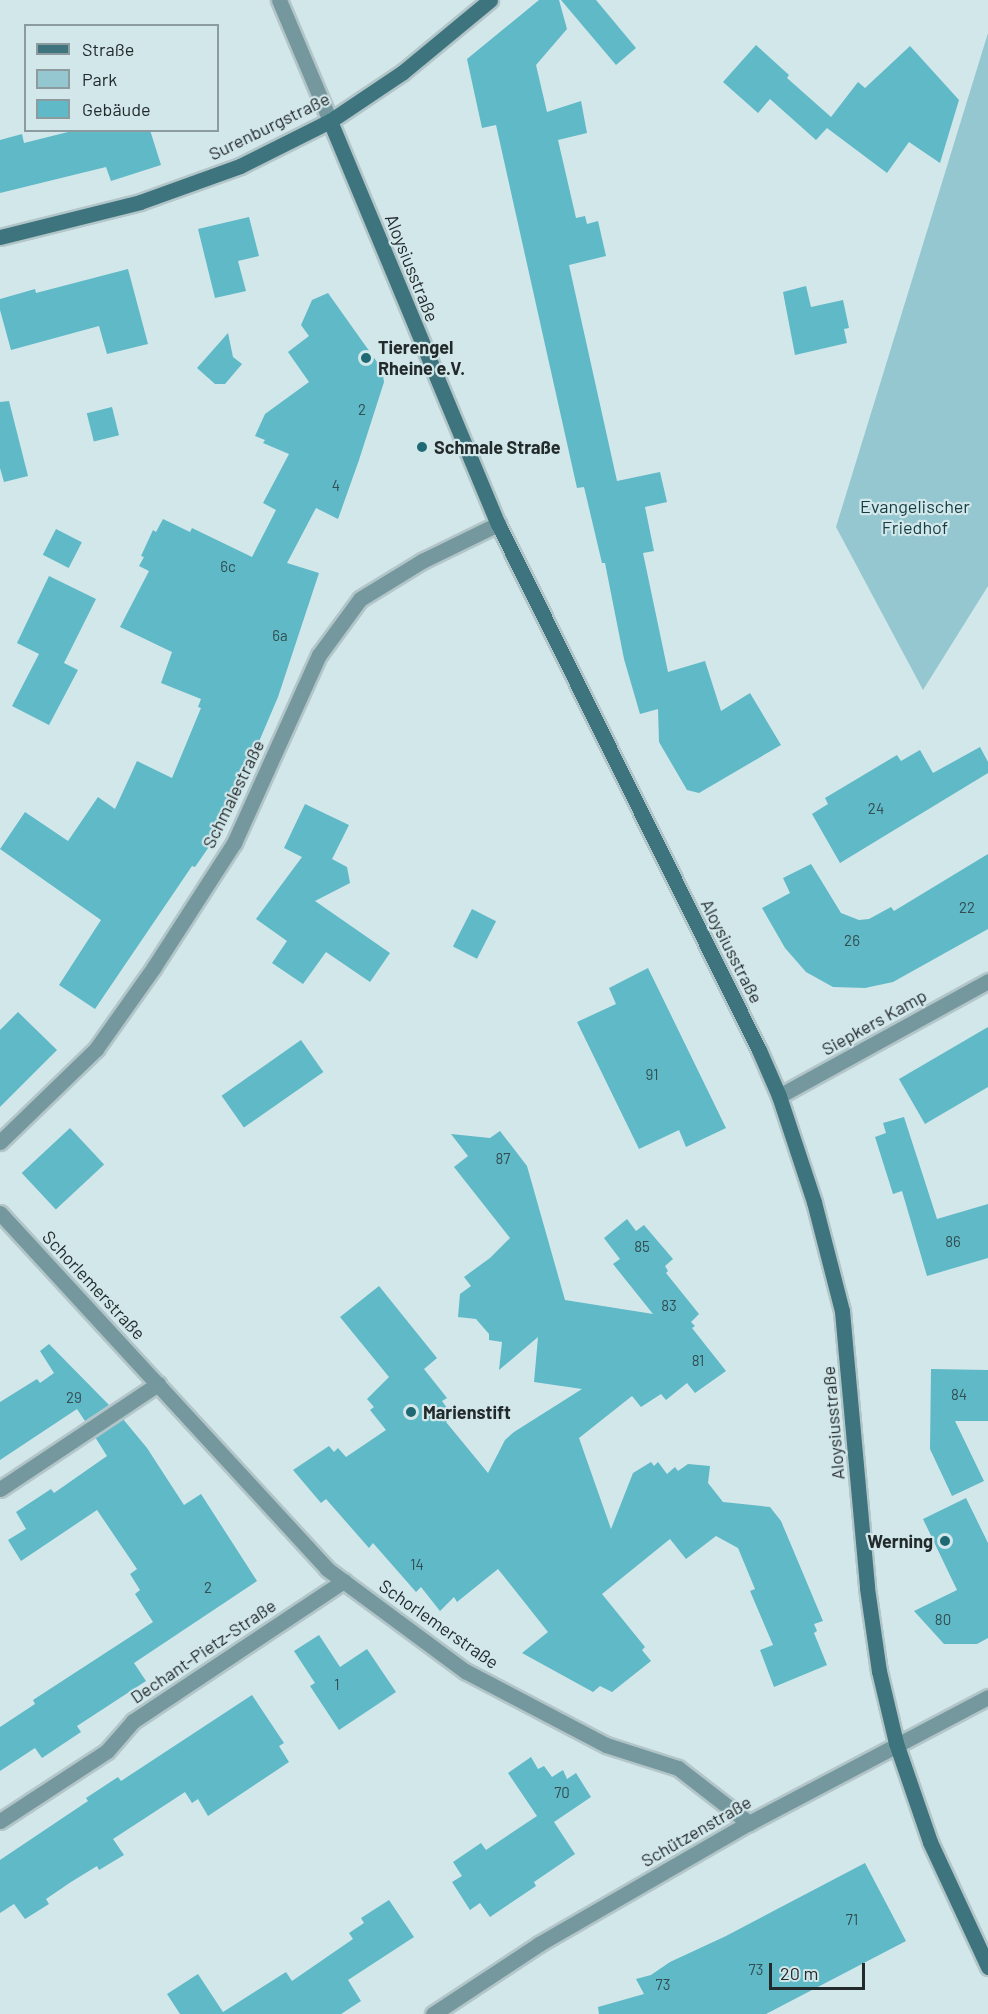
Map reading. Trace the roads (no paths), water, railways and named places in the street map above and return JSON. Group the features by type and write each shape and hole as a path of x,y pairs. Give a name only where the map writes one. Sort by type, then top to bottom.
{"street":[{"name":"Aloysiusstraße","path":"279,0 498,524 759,1050 779,1096 814,1202 842,1311 867,1588 879,1671 896,1743 930,1842 988,1967"},
{"name":"Surenburgstraße","path":"0,237 140,202 240,166 330,121 403,72 490,0"},
{"name":"Schmalestraße","path":"0,1142 96,1049 154,967 234,843 319,655 360,600 422,561 498,524"},
{"name":"Siepkers Kamp","path":"779,1096 988,981"},
{"name":"Schorlemerstraße","path":"0,1213 327,1569 465,1671 606,1745 678,1768 749,1823"},
{"path":"0,1490 158,1384"},
{"name":"Dechant-Pietz-Straße","path":"0,1821 107,1751 133,1721 344,1581"},
{"name":"Schützenstraße","path":"433,2014 539,1944 749,1823 896,1743 988,1697"}],"place":[{"name":"Tierengel Rheine e.V.","path":"366,358"},
{"name":"Schmale Straße","path":"422,447"},
{"name":"Marienstift","path":"411,1412"},
{"name":"Werning","path":"945,1541"}],"park label":[{"name":"Evangelischer Friedhof","path":"915,517"}]}
